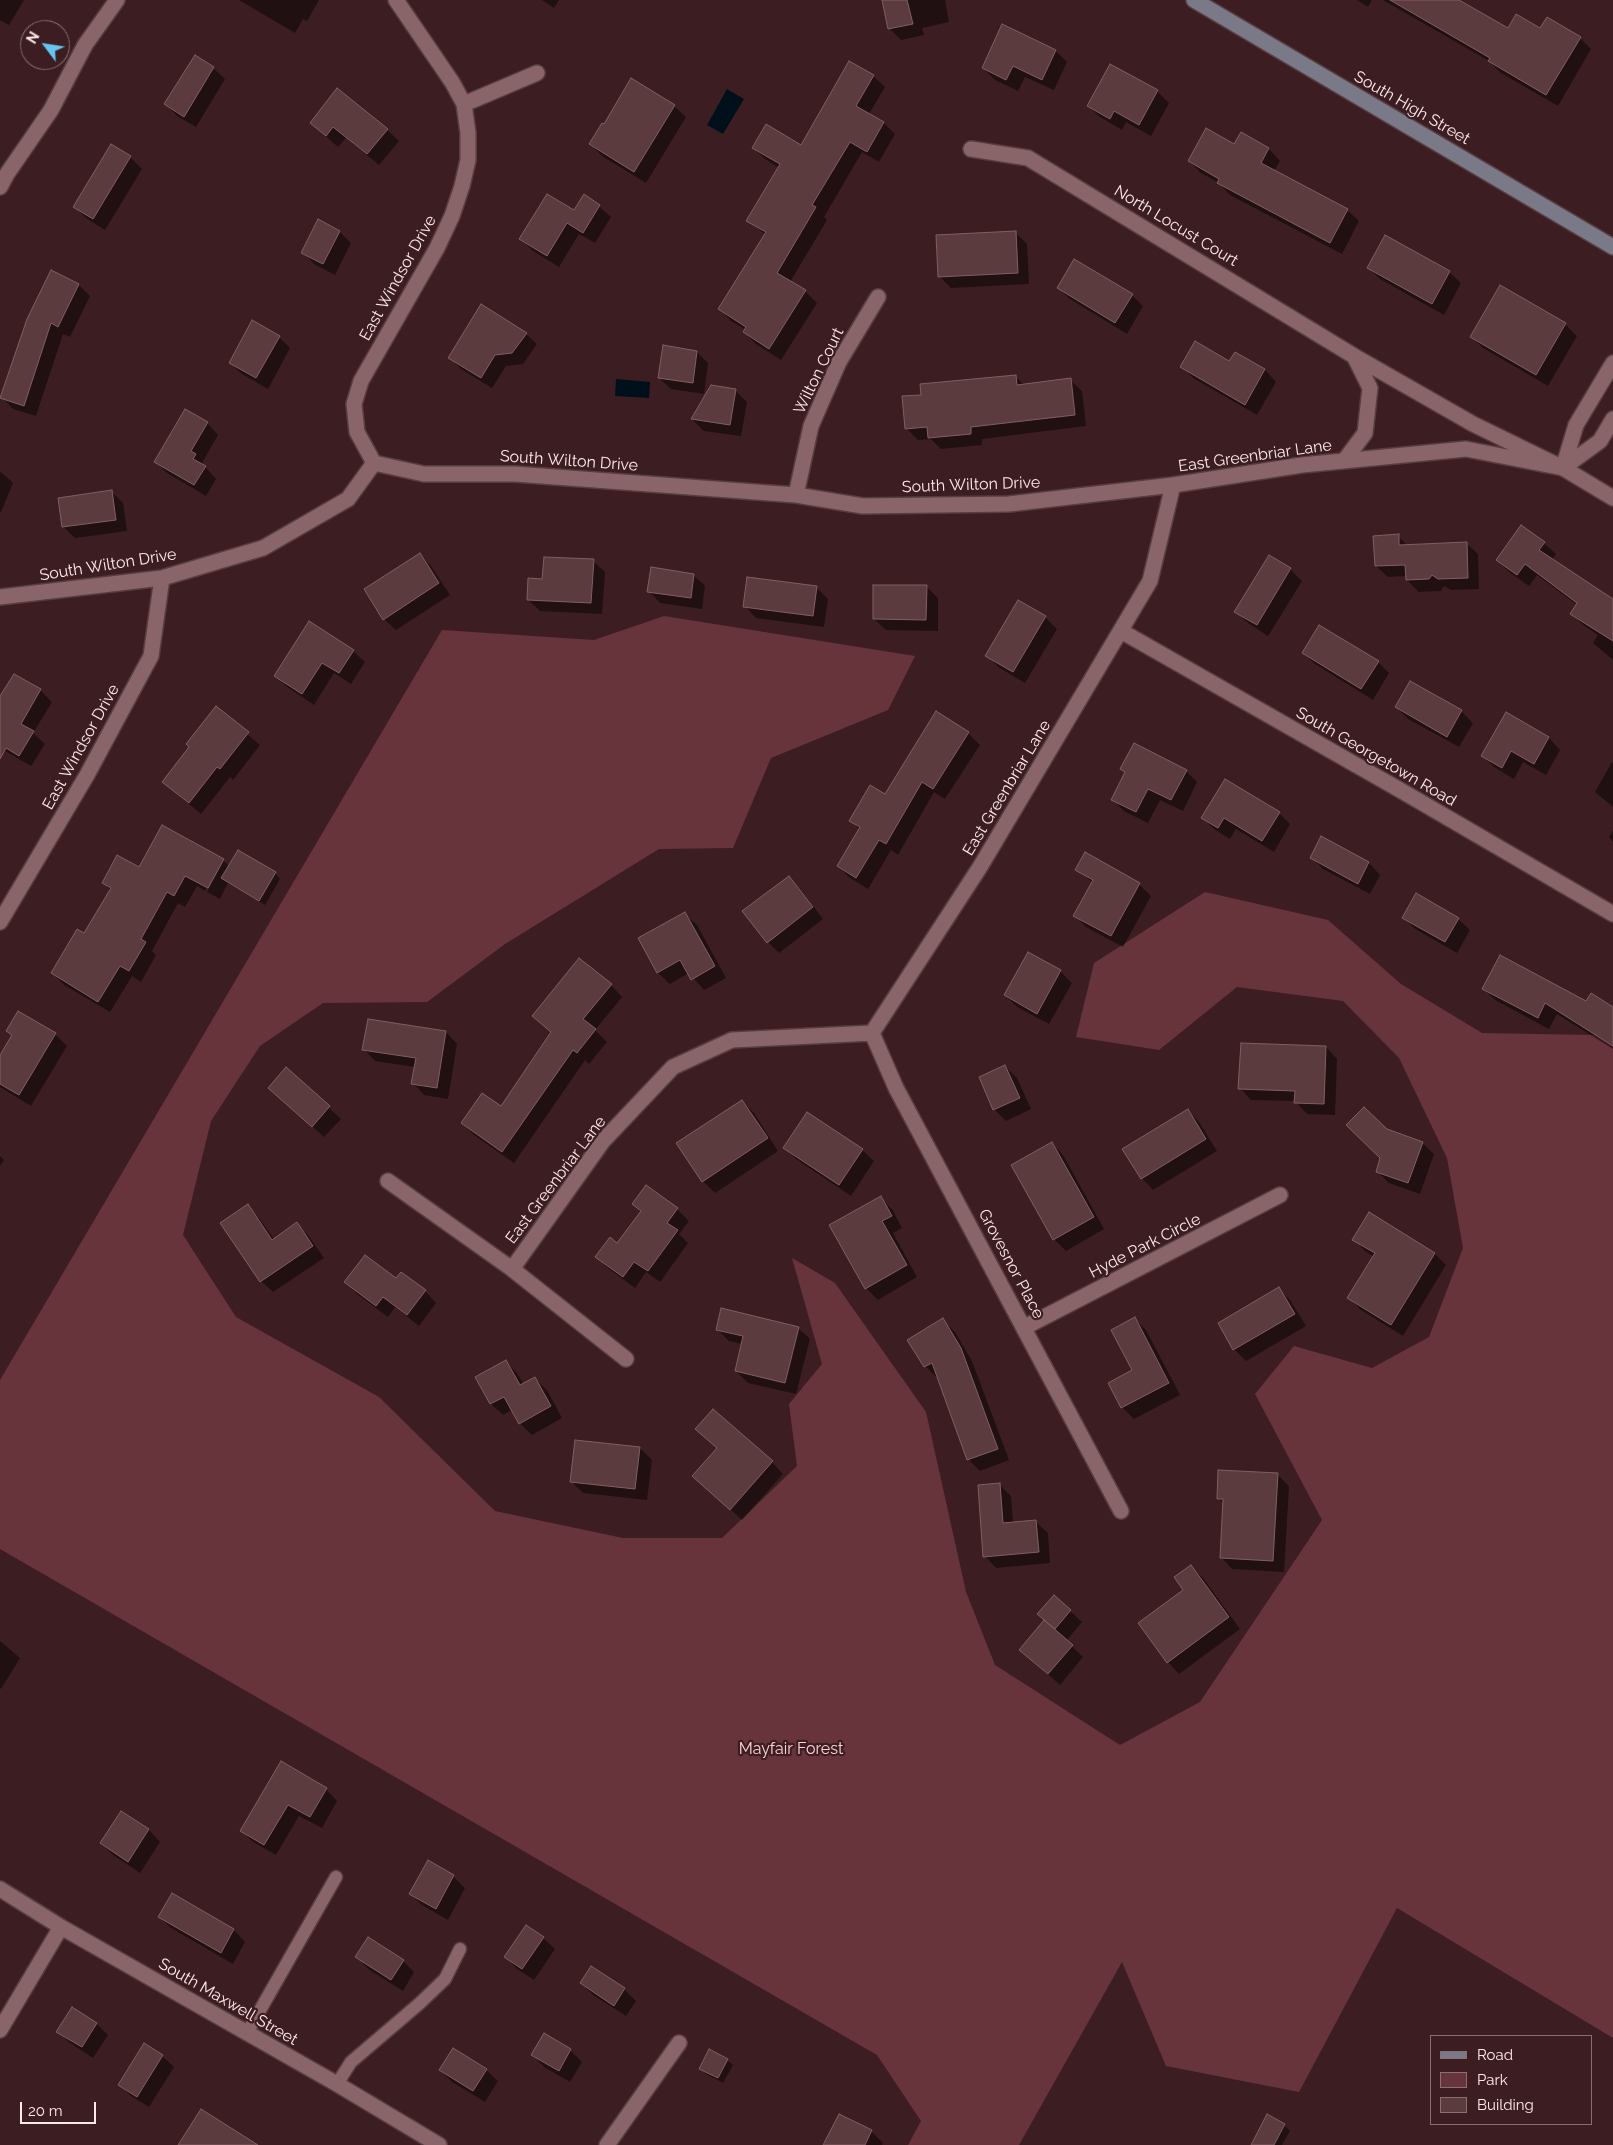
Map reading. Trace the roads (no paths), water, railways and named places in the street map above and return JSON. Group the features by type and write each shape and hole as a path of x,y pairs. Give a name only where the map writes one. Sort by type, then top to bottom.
{"street":[{"path":"0,187 51,110 85,45 117,0"},
{"name":"East Windsor Drive","path":"374,463 357,432 354,404 361,381 437,248 455,208 468,160 468,133 464,104 452,82 396,0"},
{"name":"South High Street","path":"1194,0 1613,247"},
{"path":"464,104 537,73"},
{"name":"North Locust Court","path":"971,149 1028,158 1354,356 1473,424 1563,468"},
{"name":"Wilton Court","path":"796,495 811,426 839,362 878,297"},
{"path":"1344,461 1365,433 1370,388 1354,356"},
{"path":"1563,468 1576,425 1613,363"},
{"path":"1563,468 1600,441 1613,419"},
{"name":"East Greenbriar Lane","path":"512,1270 603,1141 673,1067 732,1040 872,1033 980,867 1150,581 1173,485 1302,465 1466,449 1563,468"},
{"name":"South Wilton Drive","path":"0,597 162,578 263,548 348,499 374,463 424,474 515,474 796,495 863,506 1009,504 1173,485"},
{"path":"1563,468 1613,498"},
{"name":"East Windsor Drive","path":"0,922 87,775 151,656 162,578"},
{"name":"South Georgetown Road","path":"1121,631 1613,914"},
{"name":"Grovesnor Place","path":"872,1033 896,1088 1025,1327 1121,1511"},
{"path":"388,1181 512,1270 626,1358"},
{"name":"Hyde Park Circle","path":"1025,1327 1280,1195"},
{"name":"South Maxwell Street","path":"0,1889 61,1927 337,2084 439,2145"},
{"path":"0,2030 61,1927"},
{"path":"607,2145 664,2062 680,2044"}],"lane":[{"path":"247,2033 336,1877"},
{"path":"337,2084 351,2062 445,1979 460,1949"}],"water":[{"path":"727,89 744,99 723,134 707,125"},
{"path":"616,379 650,382 649,398 615,396"}],"park label":[{"name":"Mayfair Forest","path":"791,1749"}]}
